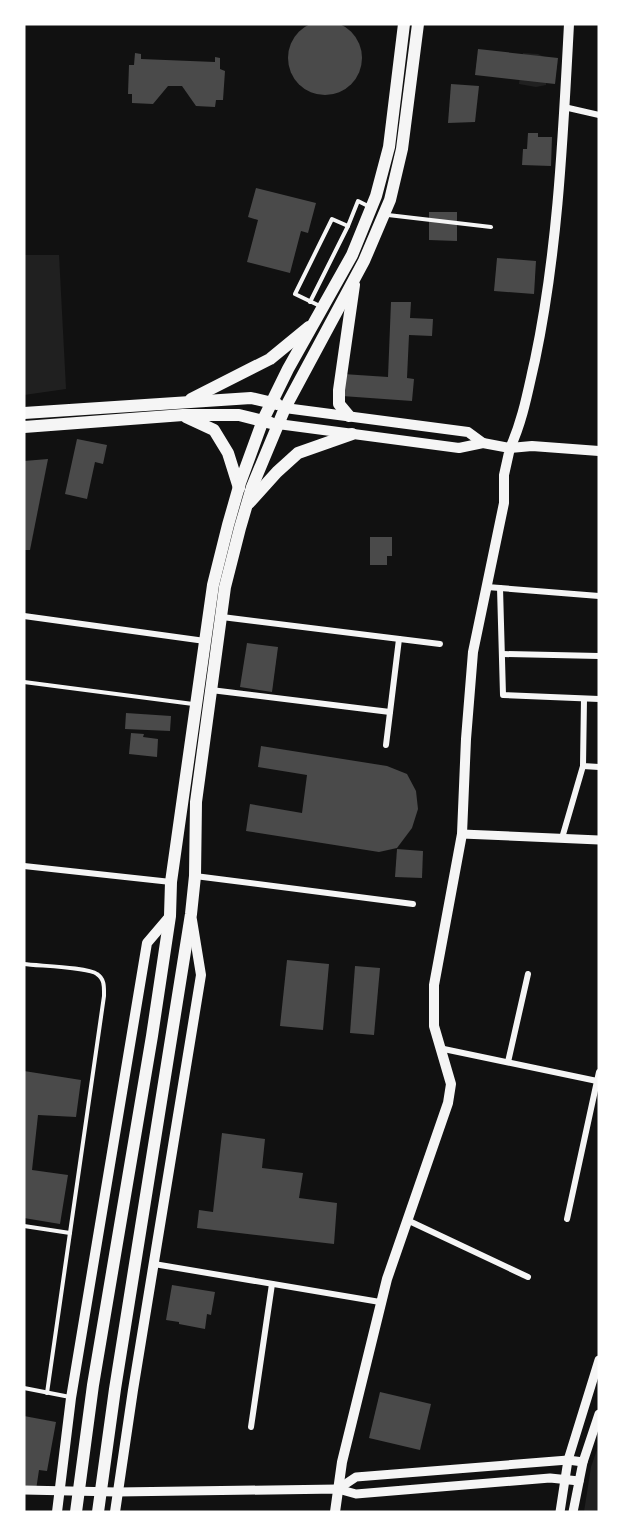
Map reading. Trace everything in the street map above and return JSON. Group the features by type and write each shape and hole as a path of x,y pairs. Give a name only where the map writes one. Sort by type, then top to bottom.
{"main road":[{"path":"76,1512 93,1385 127,1194 163,963 170,915 171,882 213,585 239,488 263,420 352,255 372,207 389,147 404,24"},
{"path":"98,1512 115,1389 191,914 195,876 196,802 225,587 252,487 278,424 364,261 390,200 402,149 418,24"},
{"path":"335,1512 342,1462 381,1302 448,1103 451,1084 434,1026 434,985 462,834 472,652 504,503 504,476 510,447 520,425 543,323 553,242 569,24"},
{"path":"349,416 339,404 339,390 355,275"},
{"path":"185,402 270,359 314,323"},
{"path":"24,413 251,398 272,402 285,408 468,432 483,443"},
{"path":"24,427 183,415 239,415 278,424 459,448 483,443 510,447 532,446 599,451"},
{"path":"183,415 214,430 228,453 239,488"},
{"path":"246,506 298,453 352,434"},
{"path":"115,1512 201,975 191,914"},
{"path":"57,1512 71,1398 147,943 170,915"}],"street":[{"path":"564,107 599,115"},
{"path":"487,587 599,596"},
{"path":"500,588 503,694 599,699"},
{"path":"24,616 206,641"},
{"path":"222,616 440,644"},
{"path":"386,745 399,639"},
{"path":"503,654 599,656"},
{"path":"212,690 390,712"},
{"path":"562,838 583,766 584,699"},
{"path":"583,766 599,767"},
{"path":"462,834 599,840"},
{"path":"24,866 171,882"},
{"path":"195,876 413,904"},
{"path":"508,1062 528,974"},
{"path":"440,1048 597,1081"},
{"path":"567,1219 599,1072"},
{"path":"407,1220 528,1278"},
{"path":"154,1264 381,1302"},
{"path":"251,1426 272,1284"},
{"path":"560,1512 568,1460 599,1360"},
{"path":"573,1512 583,1462 599,1414"},
{"path":"338,1489 356,1477 568,1460 583,1462"},
{"path":"24,1490 117,1492 338,1489 356,1494 550,1478 579,1480"}],"lane":[{"path":"310,302 358,201 372,207"},
{"path":"384,214 491,227"},
{"path":"323,307 295,294 332,219 348,226"},
{"path":"24,682 196,705"},
{"path":"24,964 87,970 98,974 104,983 47,1393"},
{"path":"24,1226 70,1233"},
{"path":"24,1388 71,1398"}],"shaded area":[{"path":"523,53 538,54 548,59 546,85 536,87 519,84"},
{"path":"24,255 59,255 66,389 24,395"},
{"path":"599,1444 599,1512 584,1512 591,1467"}],"building":[{"path":"325,21 346,27 356,37 362,58 356,79 346,89 325,95 304,89 294,79 288,58 294,37 304,27"},
{"path":"478,49 558,58 555,84 475,75"},
{"path":"135,53 141,54 141,59 215,62 215,57 220,58 220,69 225,71 223,100 216,100 215,107 196,106 182,86 168,86 153,104 132,103 132,94 128,94 129,65 134,65"},
{"path":"451,84 479,86 475,122 448,123"},
{"path":"528,133 538,133 538,137 552,137 551,166 522,165 523,149 527,149"},
{"path":"256,188 316,203 308,233 301,231 290,273 247,262 258,220 248,217"},
{"path":"429,212 457,212 457,241 429,240"},
{"path":"497,258 536,261 534,294 494,291"},
{"path":"391,302 411,302 410,318 433,319 432,336 409,335 407,378 414,379 412,401 342,396 343,374 388,377"},
{"path":"77,439 107,445 103,464 95,462 87,499 65,494"},
{"path":"48,459 30,550 24,550 24,461"},
{"path":"370,537 392,537 392,556 387,556 387,565 370,565"},
{"path":"247,643 278,647 272,692 240,687"},
{"path":"126,713 171,716 170,731 125,729"},
{"path":"131,733 144,734 143,737 158,739 157,757 129,754"},
{"path":"261,746 387,766 407,774 416,791 418,809 412,828 397,848 379,852 246,831 250,804 302,813 307,775 258,767"},
{"path":"397,849 423,851 422,878 395,877"},
{"path":"287,960 329,964 323,1030 280,1026"},
{"path":"355,966 380,968 374,1035 350,1033"},
{"path":"24,1071 81,1080 76,1117 38,1115 32,1170 68,1175 60,1224 24,1218"},
{"path":"222,1133 265,1139 262,1168 303,1173 299,1198 337,1203 334,1244 197,1228 199,1210 213,1212"},
{"path":"172,1285 215,1292 211,1315 207,1314 205,1329 166,1320"},
{"path":"380,1392 431,1404 420,1450 369,1438"},
{"path":"24,1416 56,1422 47,1471 39,1470 36,1490 24,1487"}]}
